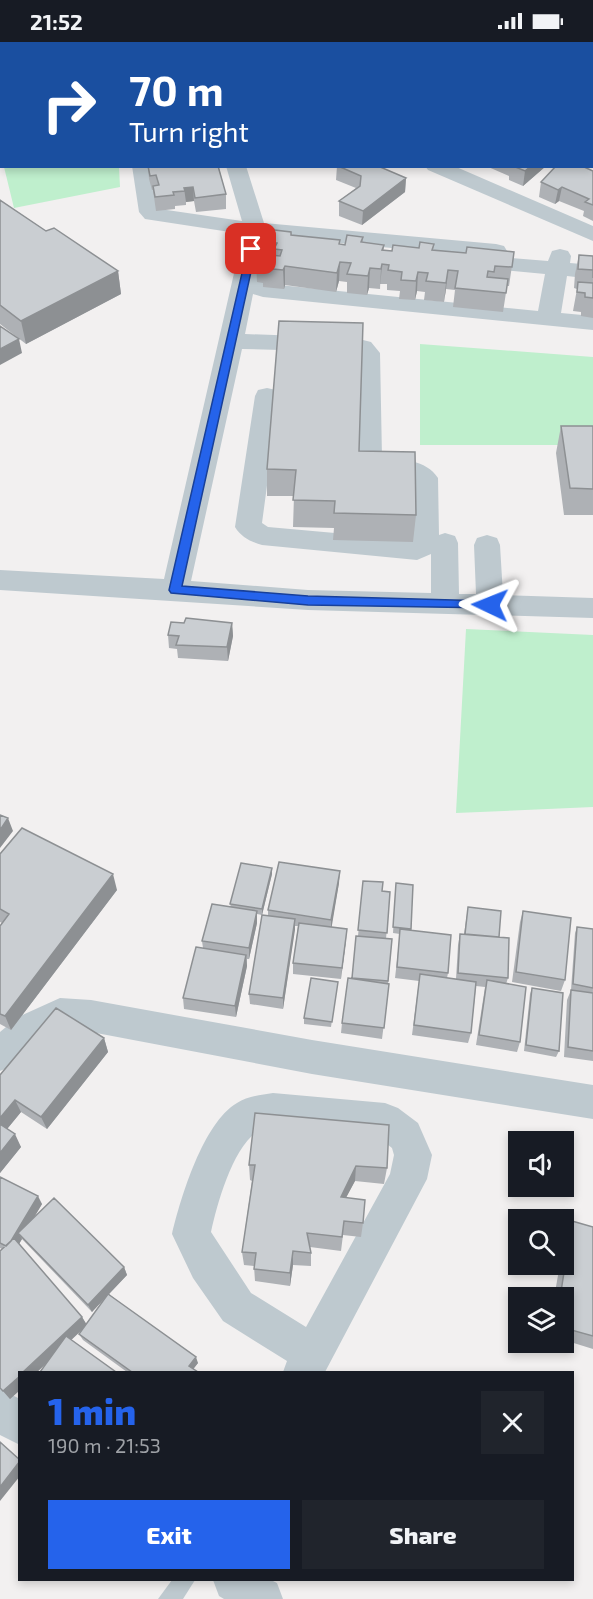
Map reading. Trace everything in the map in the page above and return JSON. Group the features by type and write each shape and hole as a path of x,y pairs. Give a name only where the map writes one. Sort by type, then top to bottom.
{"street":[{"path":"142,168 150,212 153,214 255,229 559,263 593,272"},
{"path":"175,590 255,229 237,168"},
{"path":"440,168 593,234"},
{"path":"593,260 559,263 273,242 265,245 254,284 263,290 593,323"},
{"path":"549,319 559,263"},
{"path":"232,341 355,345 363,347 368,352 369,459 372,465 381,468 412,469 425,478 426,541 424,546 417,550 262,536 248,527 267,396"},
{"path":"445,543 445,604"},
{"path":"487,544 490,605"},
{"path":"0,580 308,600 593,608"},
{"path":"0,1055 30,1028 60,1014 91,1016 312,1057 593,1102"},
{"path":"273,1110 385,1119 405,1136 413,1155 408,1179 308,1363 237,1307 207,1264 191,1234 200,1198 213,1166 233,1130 250,1115 273,1110"},
{"path":"0,1410 18,1423"},
{"path":"236,1581 261,1599"}],"lane":[{"path":"169,1599 184,1581"}],"green space":[{"path":"4,168 119,168 120,187 14,208"},
{"path":"420,344 593,357 593,445 420,445"},
{"path":"466,629 593,635 593,807 456,813"}],"building":[{"path":"148,168 219,168 226,194 195,198 193,187 184,188 185,191 173,192 174,195 155,197 153,186 159,185 156,175 150,176"},
{"path":"343,168 383,168 406,178 363,211 339,201 360,186 361,176"},
{"path":"554,168 586,168 593,171 593,205 585,202 589,199 562,187 558,190 541,182"},
{"path":"0,200 46,231 54,228 118,271 21,321 0,305"},
{"path":"266,229 291,232 291,235 340,240 339,244 345,245 347,235 363,237 361,242 384,245 382,250 392,251 393,245 419,248 420,242 434,244 432,250 466,253 467,247 514,252 512,267 495,266 494,272 488,271 487,277 508,279 506,293 455,288 458,271 448,270 446,283 426,281 428,273 418,272 416,281 401,280 402,272 388,270 389,265 382,264 381,269 370,268 368,276 347,274 351,263 340,262 337,273 285,266 283,270 263,268 264,264 256,263 260,254 280,256 282,250 274,249 277,243 262,241"},
{"path":"579,255 593,256 593,270 578,269"},
{"path":"578,282 593,283 593,298 585,297 585,293 577,292"},
{"path":"279,321 363,323 359,451 415,452 416,515 334,513 335,501 293,500 296,470 267,469"},
{"path":"0,326 19,339 0,349"},
{"path":"561,426 593,426 593,489 570,488"},
{"path":"186,618 232,623 227,647 176,645 179,636 168,635 171,622 184,623"},
{"path":"0,815 8,818 0,830"},
{"path":"22,828 113,874 5,1016 0,1014 0,926 9,914 0,909 0,854"},
{"path":"279,862 340,871 331,920 268,910"},
{"path":"241,863 272,868 262,909 230,904"},
{"path":"363,881 383,882 382,891 390,892 387,933 358,930"},
{"path":"396,883 413,885 411,929 393,927"},
{"path":"212,904 257,911 249,948 202,941"},
{"path":"468,907 501,911 499,937 465,934"},
{"path":"523,911 571,918 565,980 516,972"},
{"path":"262,915 295,919 283,998 249,994"},
{"path":"299,923 347,929 342,968 293,963"},
{"path":"577,927 593,929 593,988 573,984"},
{"path":"400,929 451,935 448,973 397,967"},
{"path":"460,934 509,938 508,978 458,973"},
{"path":"356,936 392,939 388,981 352,978"},
{"path":"196,947 246,955 235,1006 183,998"},
{"path":"420,974 476,982 471,1033 414,1025"},
{"path":"311,978 338,982 332,1022 304,1018"},
{"path":"348,978 389,984 384,1028 342,1023"},
{"path":"487,980 526,987 520,1042 479,1035"},
{"path":"532,988 563,993 559,1051 526,1045"},
{"path":"571,990 593,993 593,1051 568,1047"},
{"path":"56,1008 104,1038 41,1117 15,1100 0,1118 0,1075"},
{"path":"255,1113 389,1125 387,1168 356,1166 341,1197 365,1200 363,1223 344,1221 342,1237 307,1233 311,1253 293,1251 290,1273 254,1269 256,1253 242,1252 255,1165 249,1165"},
{"path":"0,1124 15,1134 0,1153"},
{"path":"0,1177 38,1196 6,1246 0,1243"},
{"path":"54,1198 124,1267 88,1305 18,1233"},
{"path":"574,1222 593,1227 593,1336 574,1331 574,1287 562,1287 564,1275 574,1275"},
{"path":"14,1238 82,1317 24,1371 18,1371 18,1378 3,1391 0,1388 0,1251"},
{"path":"108,1294 196,1357 189,1366 196,1371 131,1371 79,1334"},
{"path":"66,1336 115,1371 41,1371"},
{"path":"0,1442 18,1458 18,1464 0,1487"}],"route":[{"path":"251,249 175,590 308,600 490,605"}]}
